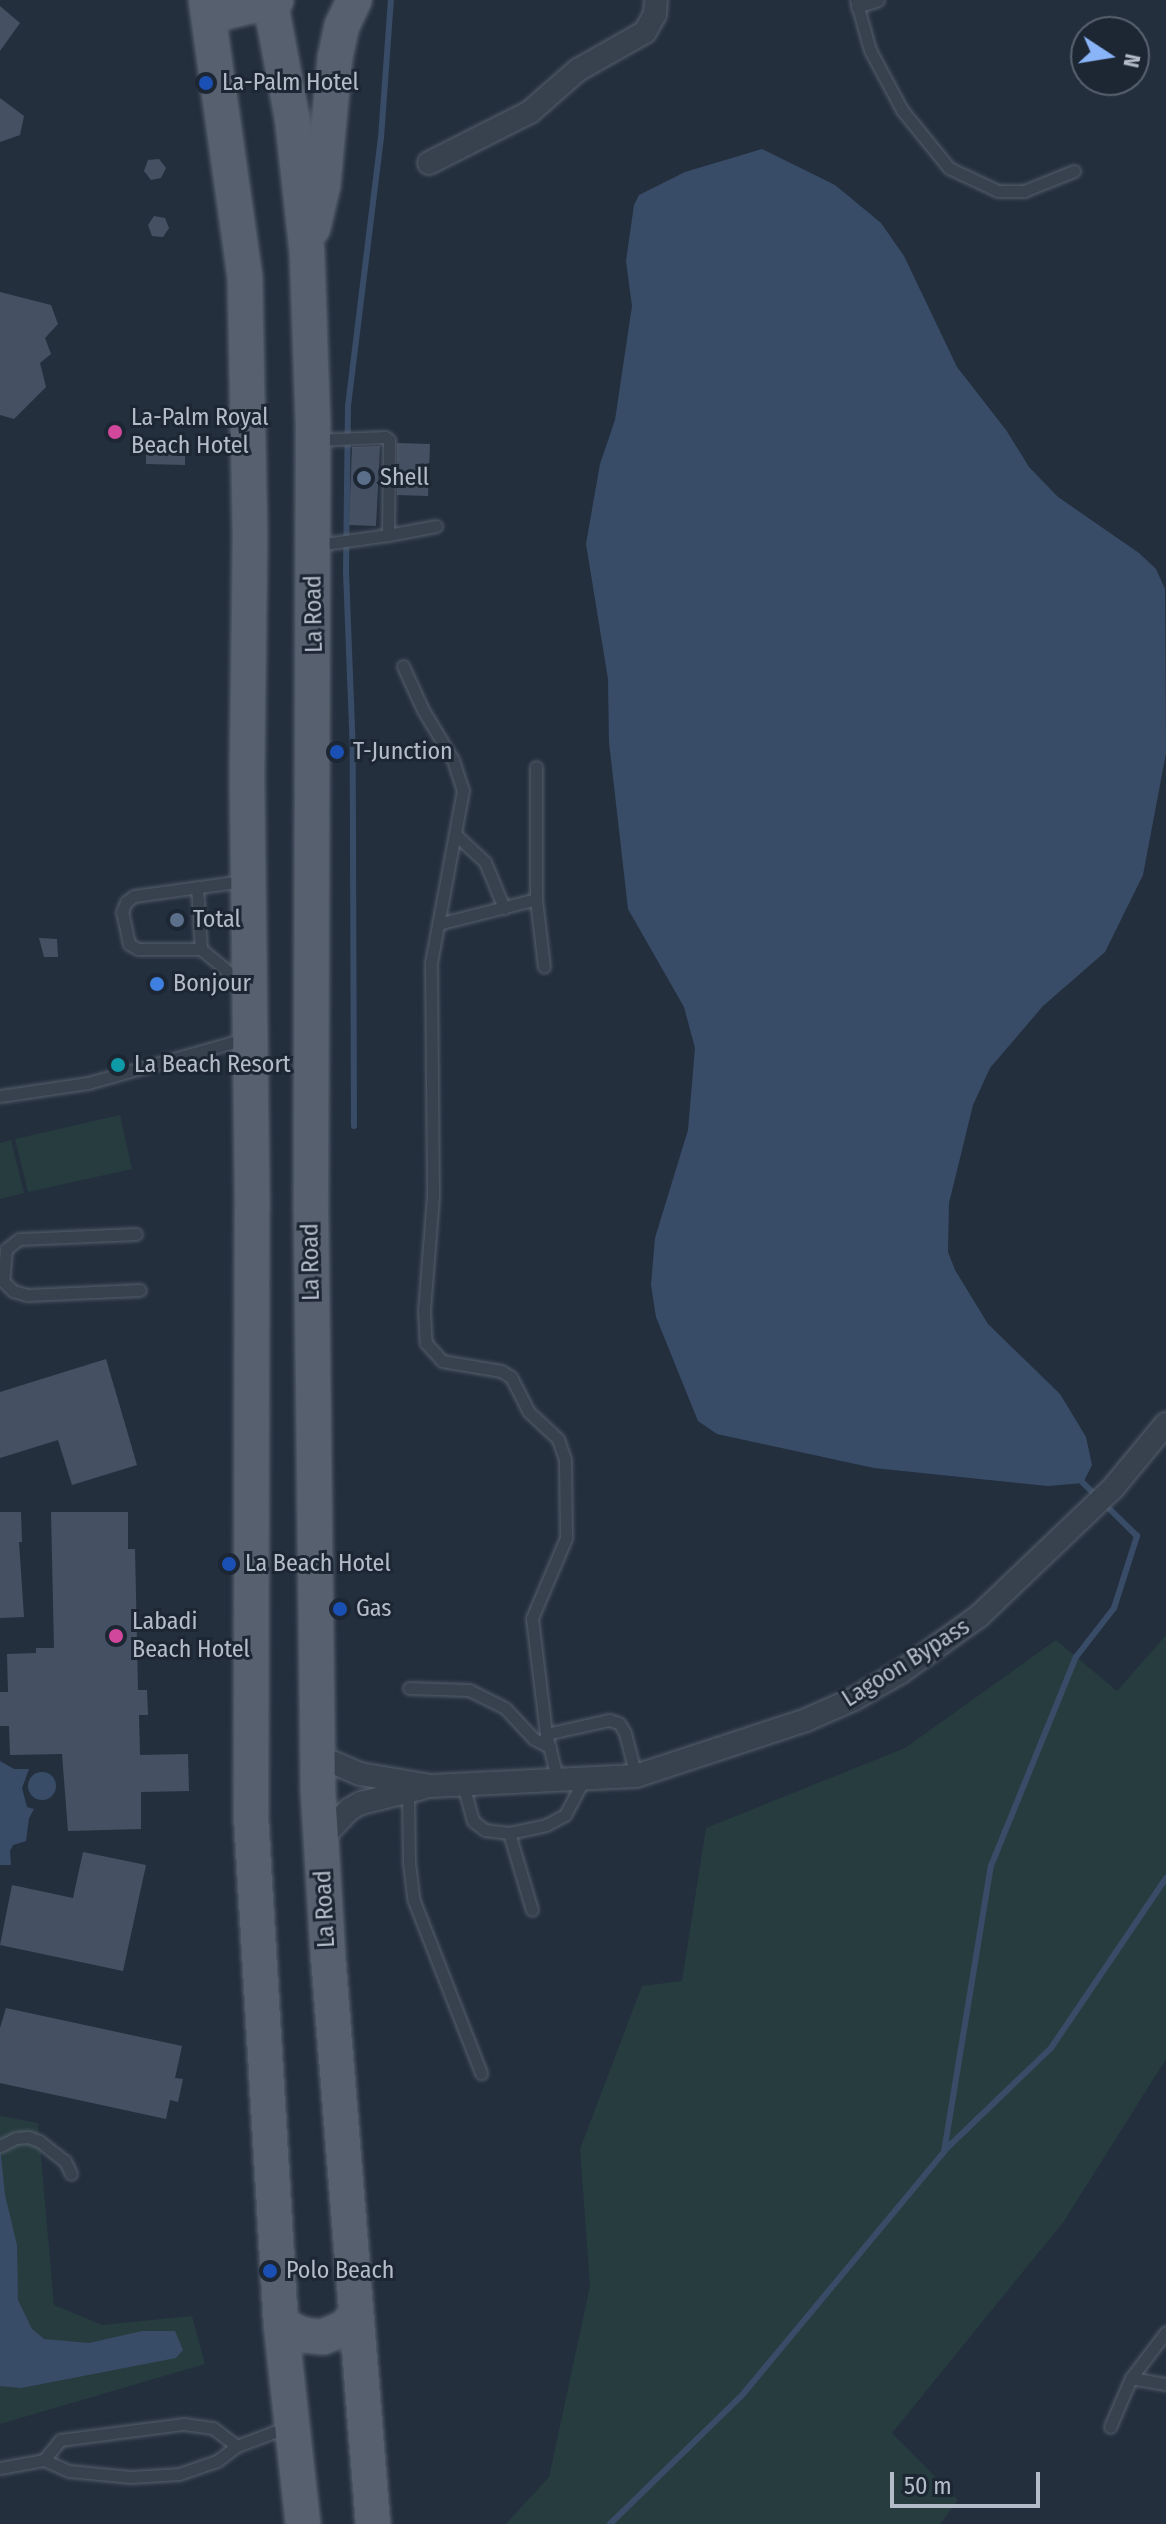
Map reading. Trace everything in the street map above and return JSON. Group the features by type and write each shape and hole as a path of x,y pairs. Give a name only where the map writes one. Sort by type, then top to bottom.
{"main road":[{"path":"307,252 323,185 335,58 342,26 354,0"},
{"path":"272,1 207,8 245,278 250,532 247,880 251,1816 281,2325 303,2524"},
{"name":"La Road","path":"272,1 292,117 325,439 311,1211 318,1756 373,2524"},
{"path":"281,2325 303,2335 323,2337 346,2327 356,2313"}],"street":[{"path":"429,163 530,112 578,70 645,32 655,14 656,0"},
{"name":"Lagoon Bypass","path":"318,1756 360,1774 431,1786 636,1776 806,1720 865,1692 979,1616 1113,1488 1166,1424"},
{"name":"Lagoon Bypass","path":"322,1838 350,1809 431,1786"}],"lane":[{"path":"878,0 857,4 870,50 902,110 949,168 998,191 1024,191 1074,171"},
{"path":"325,439 389,440 388,535"},
{"path":"325,544 436,526"},
{"path":"403,666 423,710 453,760 463,790 431,962 433,1196 424,1310 426,1343 442,1361 501,1371 511,1377 529,1412 558,1439 565,1459 566,1538 532,1618 546,1734 558,1781"},
{"path":"536,767 536,899 544,967"},
{"path":"455,834 485,862 504,908"},
{"path":"247,880 134,896 126,902 122,912 125,937 129,944 138,949 201,949 248,988"},
{"path":"197,887 201,949"},
{"path":"438,924 536,899"},
{"path":"0,1096 88,1083 248,1038"},
{"path":"136,1234 19,1239 6,1249 3,1281 13,1291 27,1295 140,1290"},
{"path":"409,1688 469,1690 505,1708 534,1739 550,1747"},
{"path":"546,1734 609,1720 619,1723 625,1733 636,1776"},
{"path":"463,1784 473,1821 485,1830 509,1833 546,1825 565,1815 584,1779"},
{"path":"408,1793 409,1863 414,1901 481,2073"},
{"path":"509,1833 532,1910"},
{"path":"3,2144 28,2137 39,2141 65,2161 71,2174"},
{"path":"1110,2427 1131,2378 1166,2332"},
{"path":"1131,2378 1166,2384"},
{"path":"44,2460 60,2440 184,2424 213,2428 237,2446"},
{"path":"0,2468 44,2460 69,2471 131,2477 179,2474 217,2461 237,2446 292,2425"}],"green space":[{"path":"120,1115 132,1169 28,1192 15,1139"},
{"path":"11,1140 24,1193 0,1199 0,1143"},
{"path":"1166,1635 1166,2059 1064,2221 892,2433 958,2500 940,2524 506,2524 549,2477 590,2286 580,2149 642,1986 682,1981 706,1828 905,1748 1056,1640 1117,1691"},
{"path":"0,2116 38,2123 54,2305 102,2325 192,2316 205,2364 0,2424"}],"water":[{"path":"762,149 835,185 881,223 904,256 957,367 1006,430 1029,467 1058,497 1139,553 1156,569 1165,589 1166,753 1143,875 1105,952 1043,1006 990,1068 973,1105 949,1203 948,1252 955,1270 988,1324 1060,1394 1086,1437 1092,1465 1083,1483 1048,1486 874,1468 717,1434 698,1421 656,1317 651,1285 655,1238 688,1130 695,1048 684,1007 628,909 609,742 608,679 586,544 600,464 615,420 632,306 626,261 634,205 639,195 685,172"},
{"path":"0,1761 14,1769 29,1769 22,1788 27,1807 34,1809 29,1818 26,1841 13,1845 10,1851 11,1865 0,1865"},
{"path":"42,1772 52,1776 56,1786 52,1796 42,1800 32,1796 28,1786 32,1776"},
{"path":"0,2146 5,2195 17,2245 18,2300 32,2329 44,2339 89,2343 142,2331 175,2331 183,2350 176,2358 21,2388 0,2386"}],"building":[{"path":"0,6 20,23 0,51"},
{"path":"0,98 24,116 20,135 0,142"},
{"path":"159,159 166,168 161,178 151,180 144,171 148,160"},
{"path":"154,216 165,218 169,228 163,237 152,236 148,225"},
{"path":"0,292 51,305 58,324 45,338 51,354 40,363 46,387 14,419 0,415"},
{"path":"397,443 430,444 428,496 397,495"},
{"path":"380,446 376,526 349,525 352,447"},
{"path":"146,447 185,447 185,465 146,464"},
{"path":"39,938 57,939 58,957 44,957"},
{"path":"106,1359 137,1465 72,1485 58,1440 0,1458 0,1392"},
{"path":"0,1512 21,1512 22,1542 19,1542 24,1617 0,1618"},
{"path":"51,1512 128,1512 128,1549 135,1549 138,1690 147,1690 148,1715 139,1715 140,1755 188,1754 189,1791 141,1792 141,1829 68,1831 62,1754 10,1755 9,1726 0,1726 0,1692 8,1692 7,1654 36,1653 36,1648 54,1648"},
{"path":"83,1852 146,1865 123,1971 0,1945 12,1885 73,1898"},
{"path":"6,2008 182,2046 175,2078 183,2079 178,2102 170,2100 166,2119 0,2083 0,2028"}],"waterway":[{"path":"354,1126 353,754 346,570 348,406 381,138 391,0"},
{"path":"610,2524 743,2394 944,2152 991,1866 1076,1657 1114,1608 1137,1536 1083,1483"},
{"path":"945,2150 1051,2048 1166,1878"}],"place":[{"name":"La-Palm Hotel","path":"206,83"},
{"name":"La-Palm Royal Beach Hotel","path":"115,432"},
{"name":"Shell","path":"364,478"},
{"name":"T-Junction","path":"337,752"},
{"name":"Total","path":"177,920"},
{"name":"Bonjour","path":"157,984"},
{"name":"La Beach Resort","path":"118,1065"},
{"name":"La Beach Hotel","path":"229,1564"},
{"name":"Gas","path":"340,1609"},
{"name":"Labadi Beach Hotel","path":"116,1636"},
{"name":"Polo Beach","path":"270,2271"}]}
